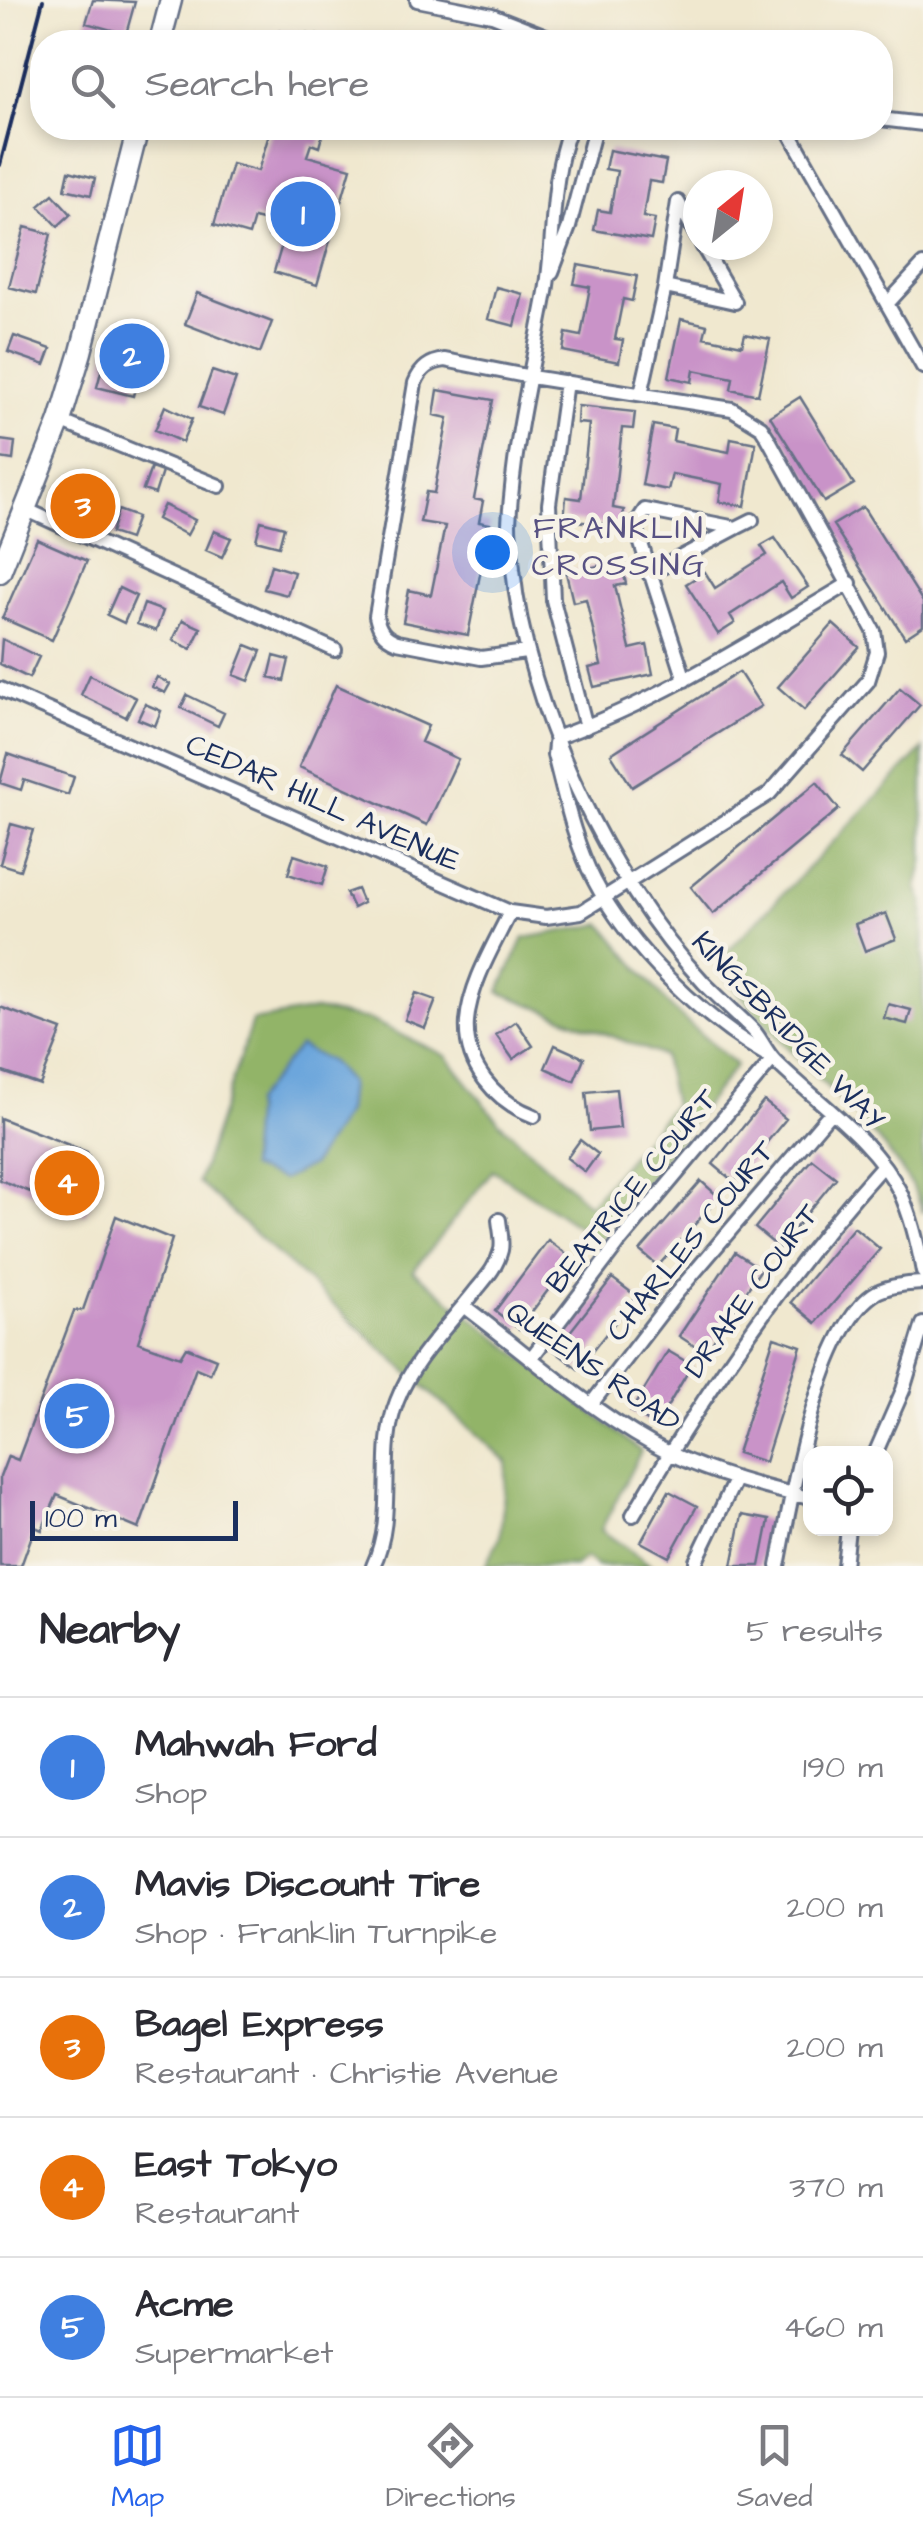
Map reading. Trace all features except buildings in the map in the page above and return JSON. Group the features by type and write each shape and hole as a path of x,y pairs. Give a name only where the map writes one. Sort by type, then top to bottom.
{"main road":[{"path":"163,30 171,0"},
{"path":"0,572 60,420 135,140"}],"street":[{"path":"417,0 492,14 531,30"},
{"path":"893,121 923,124"},
{"path":"567,140 550,222 547,284 520,426 509,527 516,603 526,652 555,738 554,756 572,824 594,881 659,967 742,1041 772,1058"},
{"path":"547,284 570,227 592,140"},
{"path":"795,140 923,368"},
{"path":"641,394 665,287 678,202 683,211"},
{"path":"665,287 735,302 711,260"},
{"path":"887,304 923,265"},
{"name":"CEDAR HILL AVENUE","path":"0,690 510,912 546,917 580,912 606,898 768,794 868,681 875,668 876,638 850,583 761,426 732,409 446,360 427,366 419,374 376,616 382,633 397,642 481,658 526,652"},
{"path":"566,382 549,504 554,600 586,727"},
{"path":"60,420 220,486"},
{"path":"27,510 335,650"},
{"path":"685,680 635,525 645,510 736,528"},
{"path":"650,574 752,520"},
{"path":"555,738 685,680 850,583"},
{"name":"KINGSBRIDGE WAY","path":"555,738 628,884 665,938 756,1033 772,1058 832,1112 883,1166 899,1191 916,1232 923,1272"},
{"path":"510,912 482,972 467,1022 474,1061 483,1080 513,1108 534,1116"},
{"name":"BEATRICE COURT","path":"532,1357 618,1244 772,1058"},
{"name":"CHARLES COURT","path":"592,1404 676,1296 832,1112"},
{"name":"DRAKE COURT","path":"633,1514 774,1298 830,1225 883,1166"},
{"path":"372,1566 382,1548 388,1516 390,1426 397,1400 425,1355 496,1264 502,1245 499,1220"},
{"path":"778,1566 824,1368 843,1331 875,1293 923,1283"},
{"name":"QUEENS ROAD","path":"464,1306 592,1404 670,1453 735,1480 803,1496"},
{"path":"878,1446 903,1390 923,1324"},
{"path":"696,1561 735,1480"},
{"path":"844,1566 847,1536"}],"green space":[{"path":"923,749 923,861 917,888 923,902 923,1213 901,1169 884,1147 777,1036 715,964"},
{"path":"602,924 673,1010 736,1065 600,1241 493,1170 413,1271 641,1451 601,1530 652,1566 597,1566 585,1558 575,1566 485,1566 500,1537 507,1462 198,1182 252,1021 315,1010 370,1020 446,1056 499,1122 589,1205 673,1105 663,1056 499,992 524,938"}],"water":[{"path":"299,1046 331,1062 349,1083 346,1112 312,1165 282,1180 249,1168 254,1102"}],"railway":[{"path":"35,30 43,0"},
{"path":"0,165 30,50"}],"place":[{"name":"Mahwah Ford","path":"303,214"},
{"name":"Mavis Discount Tire","path":"132,356"},
{"name":"Bagel Express","path":"83,506"},
{"name":"East Tokyo","path":"67,1183"},
{"name":"Acme","path":"77,1416"}],"district":[{"name":"FRANKLIN CROSSING","path":"619,546"}]}
